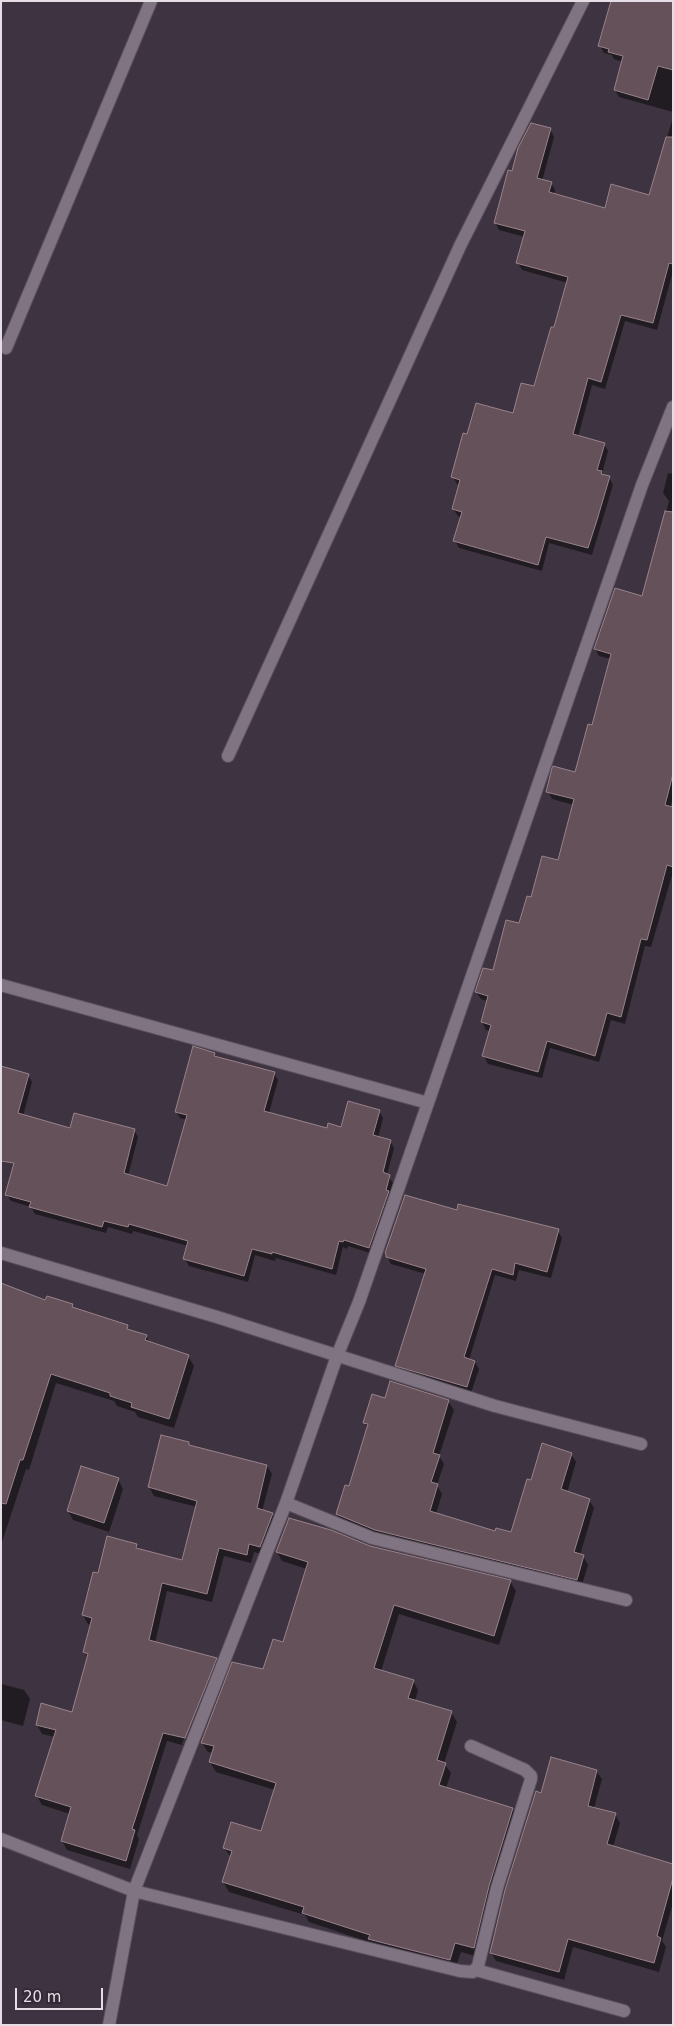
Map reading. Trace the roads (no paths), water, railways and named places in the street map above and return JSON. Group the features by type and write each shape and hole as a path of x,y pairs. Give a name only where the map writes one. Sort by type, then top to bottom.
{"street":[{"path":"6,348 151,1"},
{"path":"228,756 460,246 583,1"},
{"path":"109,2025 134,1891 286,1503 428,1103 642,484 673,407"},
{"path":"1,986 428,1103"},
{"path":"1,1253 495,1406 641,1444"},
{"path":"286,1503 372,1538 626,1600"},
{"path":"471,1746 525,1770 531,1776 497,1888 476,1970"},
{"path":"1,1839 134,1891 460,1971 476,1970 624,2011"}]}
